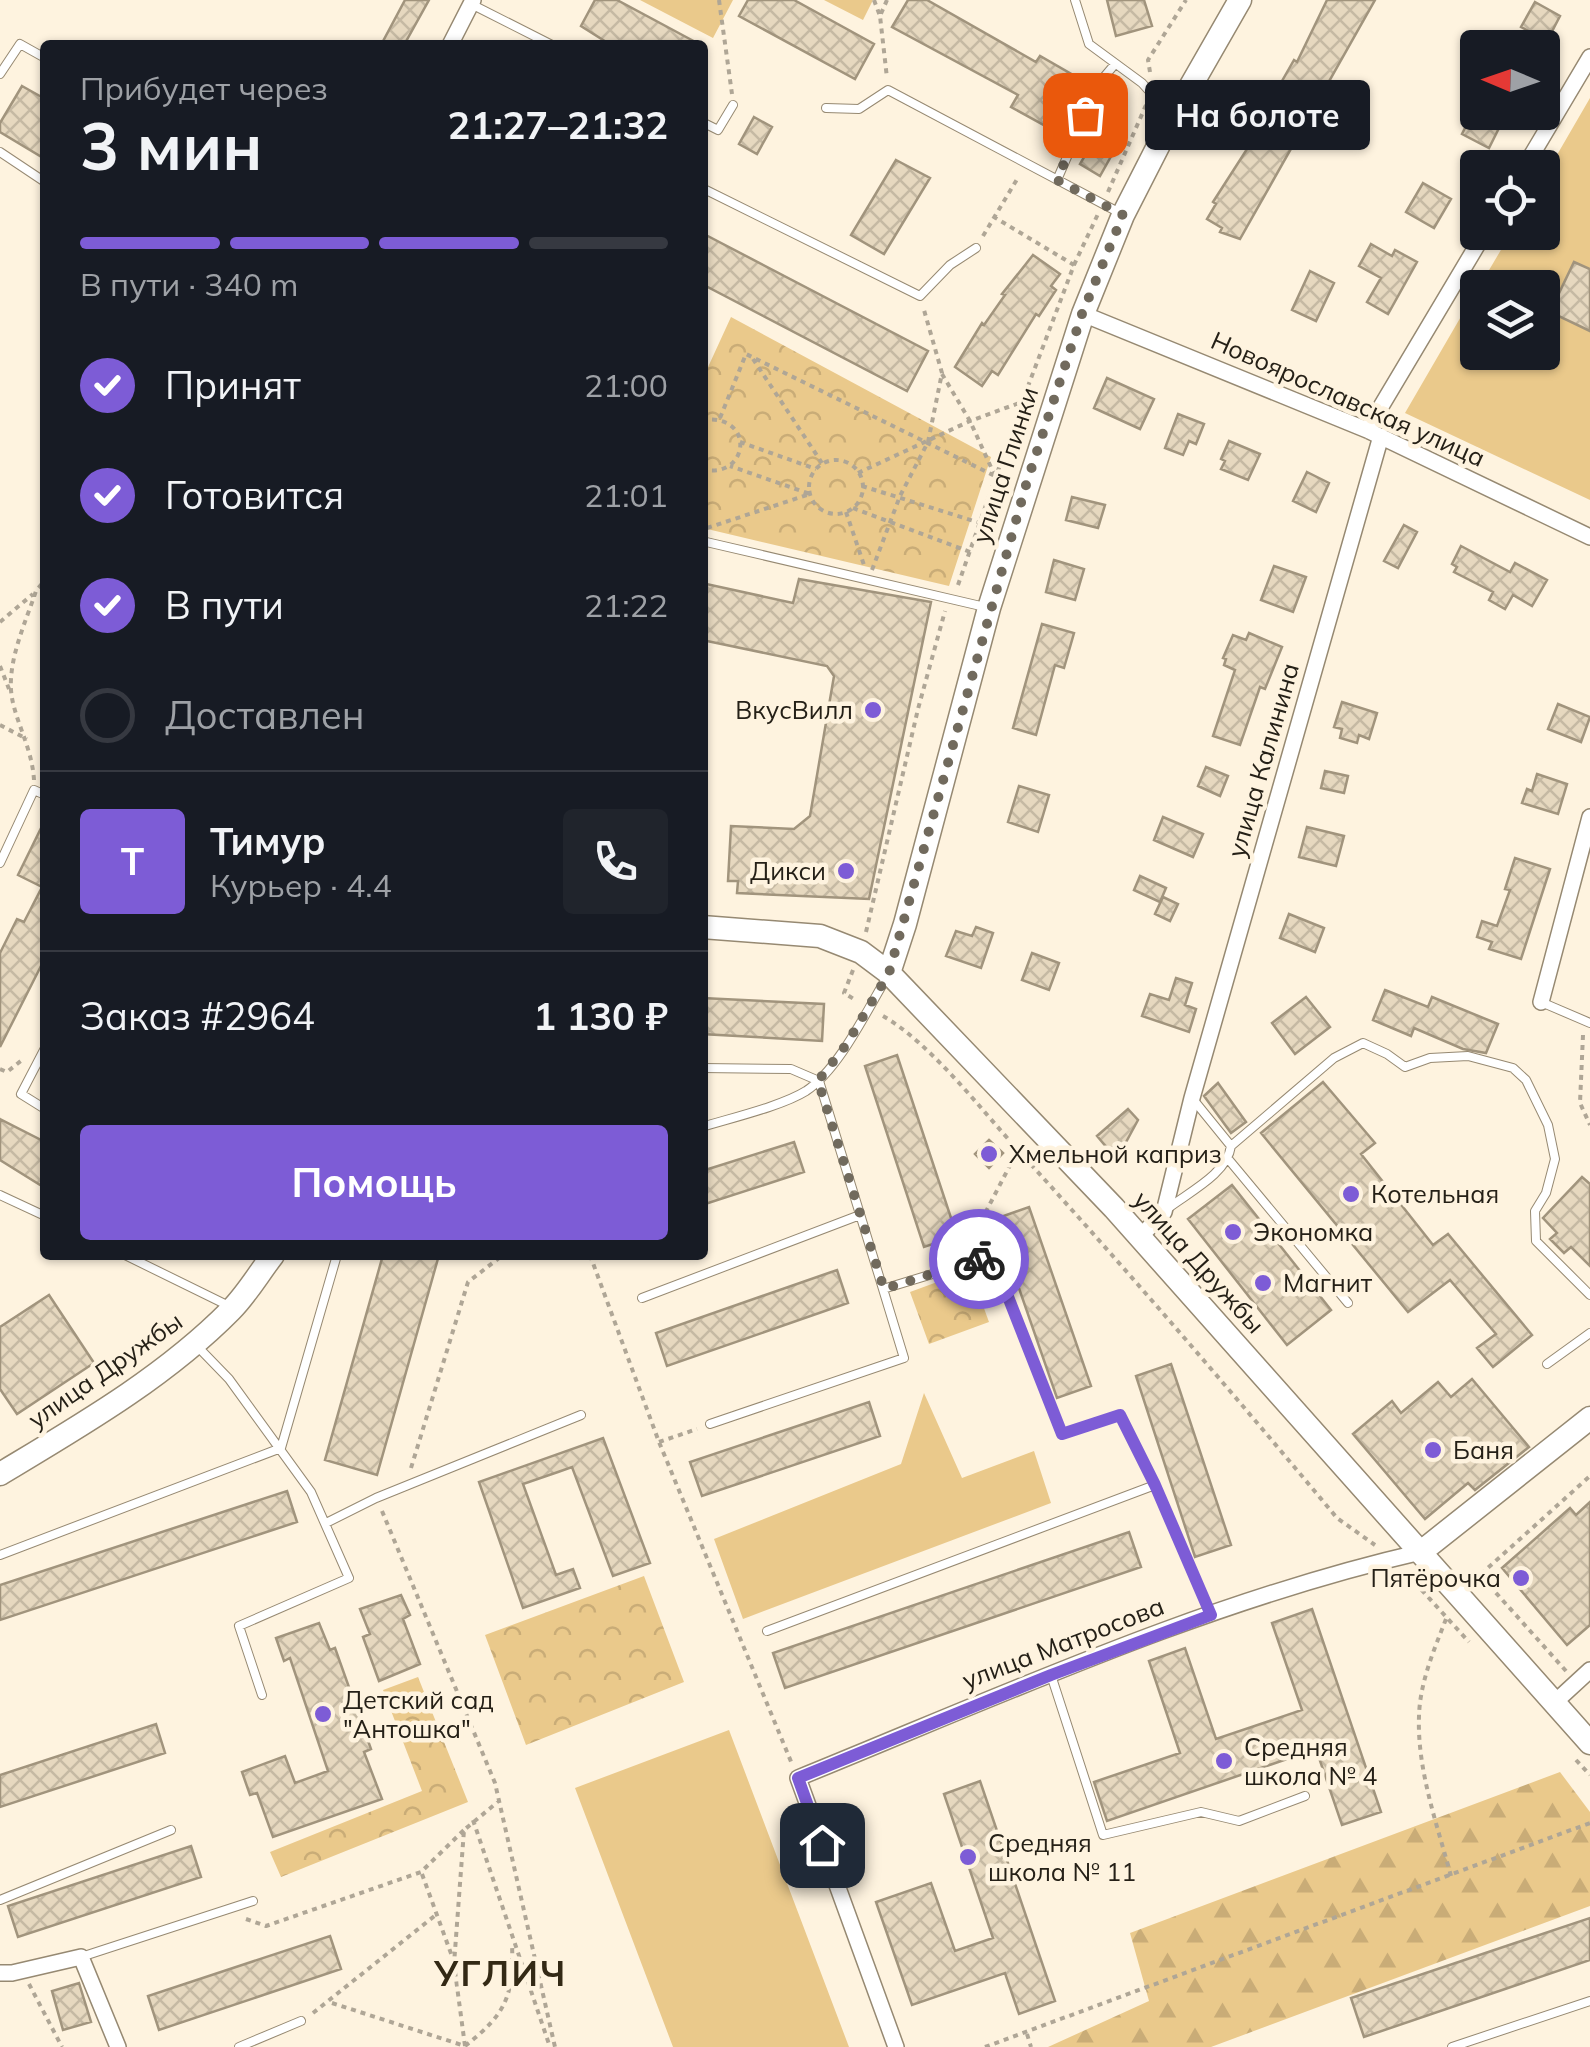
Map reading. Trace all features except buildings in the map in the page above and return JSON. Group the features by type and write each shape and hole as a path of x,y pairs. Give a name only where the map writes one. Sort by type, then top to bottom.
{"street":[{"name":"улица Глинки","path":"889,973 989,608 1113,210 1173,117 1240,0"},
{"path":"453,40 472,2"},
{"path":"1535,150 1590,57"},
{"name":"улица Калинина","path":"1164,1212 1374,433 1475,250"},
{"name":"Новоярославская улица","path":"1082,314 1374,433 1590,538"},
{"path":"1541,1002 1590,817"},
{"name":"улица Дружбы","path":"708,927 820,936 861,952 889,973 1140,1237 1553,1704 1584,1752"},
{"path":"1140,1237 1164,1212"},
{"name":"улица Дружбы","path":"0,1474 128,1393 194,1343 233,1308 269,1260"},
{"name":"улица Матросова","path":"798,1778 1211,1615 1420,1552 1590,1418"},
{"path":"1553,1704 1590,1670"},
{"path":"798,1778 896,2047"},
{"path":"0,1973 81,1957 118,2047"}],"lane":[{"path":"1075,0 1089,44 1152,94 1173,117"},
{"path":"472,2 543,40"},
{"path":"0,74 20,44 40,55"},
{"path":"1057,180 1099,82 1115,64"},
{"path":"826,108 860,109 888,90 1113,210"},
{"path":"708,125 718,130 733,105"},
{"path":"0,152 40,179"},
{"path":"708,191 920,296 950,265 976,248"},
{"path":"708,543 989,608"},
{"path":"0,863 34,790 40,793"},
{"path":"708,1125 802,1094 818,1081 889,973"},
{"path":"1541,1002 1587,1022"},
{"path":"1164,1212 1229,1160 1231,1146 1334,1058 1363,1043 1387,1054 1404,1068 1446,1056 1468,1056 1512,1068 1526,1080 1548,1125 1555,1159 1546,1193 1535,1210 1536,1241 1590,1295"},
{"path":"40,1057 20,1094 40,1107"},
{"path":"708,1068 791,1070 818,1081"},
{"path":"710,1424 904,1358 818,1081"},
{"path":"1192,1098 1231,1146"},
{"path":"1229,1160 1348,1304"},
{"path":"0,1195 40,1214"},
{"path":"642,1298 860,1215"},
{"path":"884,1289 992,1256 1062,1434 1120,1415 1211,1615"},
{"path":"135,1260 233,1308"},
{"path":"281,1448 336,1260"},
{"path":"1547,1364 1590,1333"},
{"path":"194,1343 229,1379 281,1448 326,1523 349,1578 239,1626 262,1694"},
{"path":"326,1523 376,1498 581,1415"},
{"path":"0,1555 281,1448"},
{"path":"768,1631 1155,1485"},
{"path":"1051,1675 1103,1835 1200,1812 1238,1821 1305,1796"},
{"path":"0,1900 172,1830"},
{"path":"81,1957 253,1901"},
{"path":"1452,2047 1590,2001"},
{"path":"239,2047 301,2022"}],"path":[{"path":"719,0 733,105"},
{"path":"874,0 880,16 888,90"},
{"path":"880,16 886,0"},
{"path":"1074,265 1113,210 1152,94 1148,60 1186,0"},
{"path":"976,248 1027,164"},
{"path":"720,418 746,354 995,476 942,373 920,296"},
{"path":"751,356 822,464"},
{"path":"869,579 900,496 928,442 942,373"},
{"path":"858,473 970,421 1022,402"},
{"path":"708,419 720,418 737,431 740,442 739,455 730,466 708,472"},
{"path":"740,442 816,469"},
{"path":"840,460 858,473 862,494 853,508 837,514 820,509 810,494 811,476 822,464 840,460"},
{"path":"730,466 810,494"},
{"path":"862,486 979,523"},
{"path":"708,528 810,494"},
{"path":"853,508 970,552"},
{"path":"846,512 869,579"},
{"path":"0,622 40,586"},
{"path":"11,693 20,639 36,591"},
{"path":"0,666 27,739 34,790"},
{"path":"0,726 27,739"},
{"path":"868,1007 894,1022 943,1068 1148,1292 1338,1518 1393,1559 1473,1646"},
{"path":"1587,1022 1580,1103 1590,1125"},
{"path":"958,1265 1018,1150 1044,1132"},
{"path":"405,1487 468,1282 497,1260"},
{"path":"592,1260 659,1442 798,1778"},
{"path":"659,1442 710,1424"},
{"path":"1576,1682 1480,1575 1590,1476"},
{"path":"376,1498 500,1800 553,2047"},
{"path":"1446,1617 1428,1664 1418,1713 1424,1775 1452,1876"},
{"path":"1584,1752 1590,1774"},
{"path":"224,1910 266,1926 421,1872 473,1820 500,1800"},
{"path":"473,1820 553,2047"},
{"path":"984,2047 1590,1823"},
{"path":"454,1964 464,1830"},
{"path":"421,1872 454,1964 465,2046"},
{"path":"301,2022 437,1914"},
{"path":"465,2046 485,2031 506,2006 514,1976 512,1938"},
{"path":"22,1971 62,2047"},
{"path":"329,2002 465,2046"},
{"path":"1027,2034 1031,2047"}],"green space":[{"path":"640,0 733,0 713,38"},
{"path":"824,0 873,0 863,20"},
{"path":"1590,98 1590,500 1405,413 1460,318 1460,370 1560,370 1560,270 1489,270 1501,250 1560,250 1560,150"},
{"path":"731,317 991,457 949,586 708,529 708,367"},
{"path":"970,1270 989,1322 929,1344 910,1292"},
{"path":"924,1393 962,1478 1034,1451 1051,1503 743,1619 714,1539 901,1464"},
{"path":"644,1576 684,1682 526,1745 485,1635"},
{"path":"418,1677 468,1802 281,1877 270,1852 422,1791 383,1690"},
{"path":"729,1730 849,2047 673,2047 575,1788"},
{"path":"1560,1772 1590,1812 1590,1906 1211,2047 1048,2047 1149,2001 1130,1933"}],"way so far":[{"path":"979,1259 884,1289 818,1081 846,1045 889,973 1026,485 1082,314 1123,215 1057,180 1085,115"}],"place":[{"name":"На болоте","path":"1085,115"},
{"name":"ВкусВилл","path":"873,710"},
{"name":"Дикси","path":"846,871"},
{"name":"Хмельной каприз","path":"989,1154"},
{"name":"Котельная","path":"1351,1194"},
{"name":"Экономка","path":"1233,1232"},
{"name":"Магнит","path":"1263,1283"},
{"name":"Баня","path":"1433,1450"},
{"name":"Пятёрочка","path":"1521,1578"},
{"name":"Детский сад \"Антошка\"","path":"323,1714"},
{"name":"Средняя школа № 4","path":"1224,1761"},
{"name":"Средняя школа № 11","path":"968,1857"}],"district":[{"name":"УГЛИЧ","path":"501,1974"}],"route":[{"path":"822,1845 798,1778 1211,1615 1120,1415 1062,1434 992,1256 979,1259"}]}
